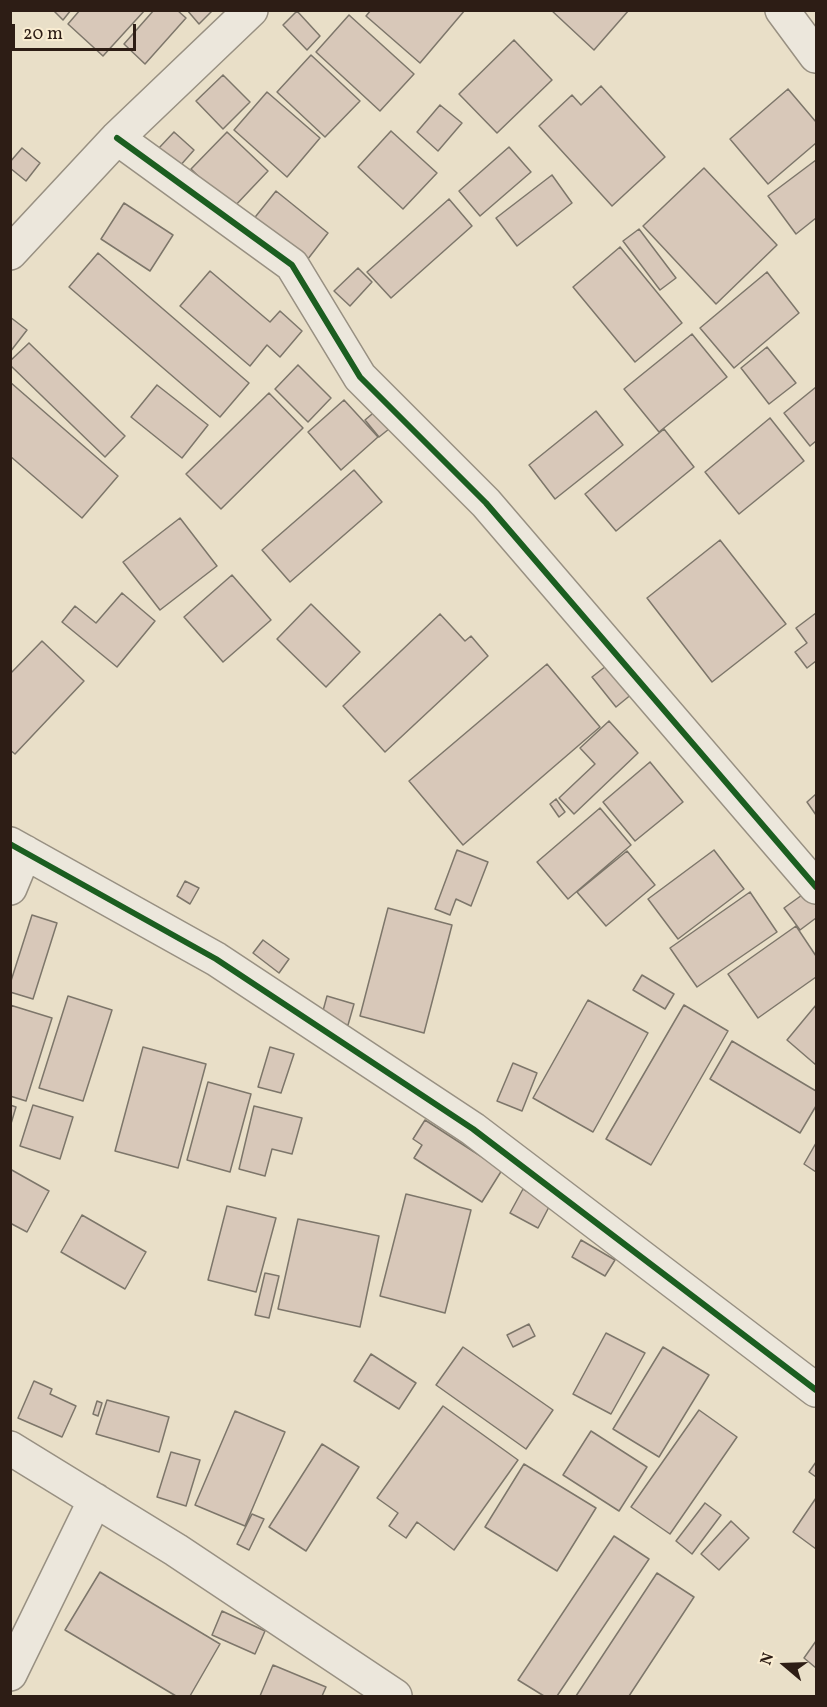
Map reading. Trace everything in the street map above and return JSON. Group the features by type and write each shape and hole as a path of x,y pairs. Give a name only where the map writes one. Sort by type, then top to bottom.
{"street":[{"path":"10,253 117,138 250,10"},
{"path":"782,10 816,56"},
{"path":"117,138 292,265 360,377 486,503 816,887"},
{"path":"10,888 18,848 216,959 473,1128 816,1390"},
{"path":"10,1448 176,1550 395,1696"},
{"path":"10,1674 94,1500"}],"building":[{"path":"53,10 71,10 63,20"},
{"path":"80,10 145,10 103,56 68,24"},
{"path":"154,10 177,10 186,18 145,64 124,44"},
{"path":"187,10 213,10 199,24"},
{"path":"371,10 465,10 420,63 366,16"},
{"path":"551,10 629,10 594,50"},
{"path":"297,11 320,36 307,50 283,25"},
{"path":"349,15 414,74 380,111 316,52"},
{"path":"514,40 552,80 497,133 459,94"},
{"path":"311,55 360,101 325,137 277,92"},
{"path":"223,75 250,102 223,129 196,101"},
{"path":"601,86 665,157 612,206 539,126 572,95 581,105"},
{"path":"788,89 816,122 816,143 768,184 730,139"},
{"path":"267,92 320,138 287,177 234,130"},
{"path":"440,105 462,123 438,151 417,132"},
{"path":"391,131 437,173 403,209 358,167"},
{"path":"174,132 194,150 179,167 158,149"},
{"path":"227,132 268,171 232,209 191,169"},
{"path":"509,147 531,172 480,216 459,191"},
{"path":"22,148 40,163 26,181 10,168 10,162"},
{"path":"816,160 816,218 796,234 768,196"},
{"path":"704,168 777,245 716,304 643,226"},
{"path":"552,175 572,203 517,246 496,218"},
{"path":"276,191 328,233 304,264 252,221"},
{"path":"449,199 472,226 391,298 367,272"},
{"path":"124,203 173,235 150,271 101,239"},
{"path":"639,229 676,278 660,290 623,241"},
{"path":"620,247 682,323 635,362 573,287"},
{"path":"98,253 249,383 220,417 69,287"},
{"path":"358,268 372,282 350,306 334,291"},
{"path":"210,271 270,322 280,311 302,331 280,357 267,345 250,366 180,306"},
{"path":"767,272 799,313 734,368 700,328"},
{"path":"10,317 27,330 10,352"},
{"path":"692,334 727,377 659,432 624,389"},
{"path":"29,343 125,436 105,457 10,365 10,361"},
{"path":"767,347 796,383 769,404 741,368"},
{"path":"298,365 331,398 308,422 275,389"},
{"path":"10,382 118,476 82,518 10,456"},
{"path":"157,385 208,425 182,458 131,417"},
{"path":"816,387 816,441 810,446 784,413"},
{"path":"269,393 303,428 221,509 186,474"},
{"path":"344,400 378,437 341,470 308,432"},
{"path":"385,403 399,421 379,437 365,420"},
{"path":"596,411 623,445 555,499 529,465"},
{"path":"770,418 804,461 739,514 705,472"},
{"path":"664,429 694,467 616,531 585,494"},
{"path":"354,470 382,502 290,582 262,550"},
{"path":"180,518 217,566 160,610 123,562"},
{"path":"720,540 786,624 712,682 647,598"},
{"path":"232,575 271,620 223,662 184,617"},
{"path":"122,593 155,621 117,667 62,622 75,606 96,623"},
{"path":"311,604 360,652 326,687 277,639"},
{"path":"816,613 816,661 807,668 795,652 807,643 796,628"},
{"path":"440,614 465,641 471,636 488,656 385,752 343,706"},
{"path":"42,641 84,681 15,754 10,750 10,674"},
{"path":"615,659 638,689 616,707 592,677"},
{"path":"547,664 600,727 463,845 409,781"},
{"path":"609,721 638,753 574,814 559,798 595,764 580,748"},
{"path":"650,762 683,802 635,841 603,802"},
{"path":"816,794 816,815 807,802"},
{"path":"556,799 565,812 559,817 550,804"},
{"path":"600,808 631,845 568,899 537,862"},
{"path":"457,850 488,862 471,906 456,899 450,915 435,909"},
{"path":"714,850 744,889 678,939 648,899"},
{"path":"627,851 655,885 606,926 577,892"},
{"path":"185,881 199,888 190,904 177,896"},
{"path":"809,890 816,901 816,918 800,930 784,908"},
{"path":"750,892 777,932 697,987 670,948"},
{"path":"388,908 452,925 424,1033 360,1016"},
{"path":"32,915 57,923 33,999 10,992 10,984"},
{"path":"796,926 816,956 816,977 758,1018 728,974"},
{"path":"263,940 289,959 279,973 253,953"},
{"path":"642,975 674,994 665,1009 633,990"},
{"path":"68,996 112,1010 83,1101 39,1088"},
{"path":"327,996 354,1004 348,1025 321,1018"},
{"path":"588,1000 648,1033 593,1132 533,1098"},
{"path":"10,1005 52,1018 26,1101 10,1096"},
{"path":"684,1005 728,1031 651,1165 606,1139"},
{"path":"816,1005 816,1065 787,1040"},
{"path":"732,1041 816,1091 816,1106 800,1133 710,1079"},
{"path":"143,1047 206,1064 178,1168 115,1151"},
{"path":"270,1047 294,1054 281,1093 258,1087"},
{"path":"513,1063 537,1073 522,1111 497,1101"},
{"path":"208,1082 251,1094 230,1172 187,1160"},
{"path":"10,1105 16,1107 10,1127"},
{"path":"33,1105 73,1117 60,1159 20,1146"},
{"path":"254,1106 302,1118 292,1154 272,1149 265,1176 239,1169"},
{"path":"425,1120 502,1170 482,1202 414,1158 422,1145 413,1139"},
{"path":"816,1143 816,1172 804,1164"},
{"path":"10,1169 49,1191 27,1232 10,1223"},
{"path":"523,1189 550,1205 538,1228 510,1213"},
{"path":"406,1194 471,1210 445,1313 380,1296"},
{"path":"227,1206 276,1218 256,1292 208,1280"},
{"path":"82,1215 146,1252 125,1289 61,1252"},
{"path":"298,1219 379,1236 360,1327 278,1309"},
{"path":"581,1240 615,1260 605,1276 572,1257"},
{"path":"265,1273 279,1276 269,1318 255,1315"},
{"path":"529,1324 535,1336 513,1347 507,1335"},
{"path":"606,1333 645,1353 611,1414 573,1394"},
{"path":"463,1347 553,1410 526,1449 436,1385"},
{"path":"663,1347 709,1375 659,1457 613,1429"},
{"path":"371,1354 416,1383 399,1409 354,1381"},
{"path":"34,1381 52,1389 50,1394 76,1406 62,1437 18,1418"},
{"path":"107,1400 169,1417 159,1452 96,1434"},
{"path":"97,1401 102,1403 98,1416 93,1414"},
{"path":"443,1406 518,1460 454,1550 417,1522 406,1538 389,1526 398,1513 377,1498"},
{"path":"699,1410 737,1437 670,1534 631,1507"},
{"path":"235,1411 285,1432 245,1526 195,1505"},
{"path":"591,1431 647,1467 619,1511 563,1475"},
{"path":"322,1444 359,1467 306,1551 269,1527"},
{"path":"171,1452 200,1460 186,1506 157,1497"},
{"path":"816,1462 816,1477 809,1472"},
{"path":"524,1464 596,1508 557,1571 485,1527"},
{"path":"816,1498 816,1549 793,1532"},
{"path":"705,1503 721,1515 692,1554 676,1541"},
{"path":"252,1514 264,1519 249,1550 237,1544"},
{"path":"731,1521 749,1538 719,1570 701,1554"},
{"path":"614,1536 649,1559 557,1696 544,1696 518,1680"},
{"path":"100,1572 220,1644 190,1696 176,1696 65,1630"},
{"path":"657,1573 694,1597 629,1696 576,1696"},
{"path":"222,1611 265,1631 255,1654 212,1635"},
{"path":"816,1641 816,1668 804,1658"},
{"path":"273,1665 326,1687 322,1696 260,1696"}],"cycle path":[{"path":"117,138 292,265 360,377 486,503 816,887"},
{"path":"10,844 216,959 473,1129 816,1390"}]}
